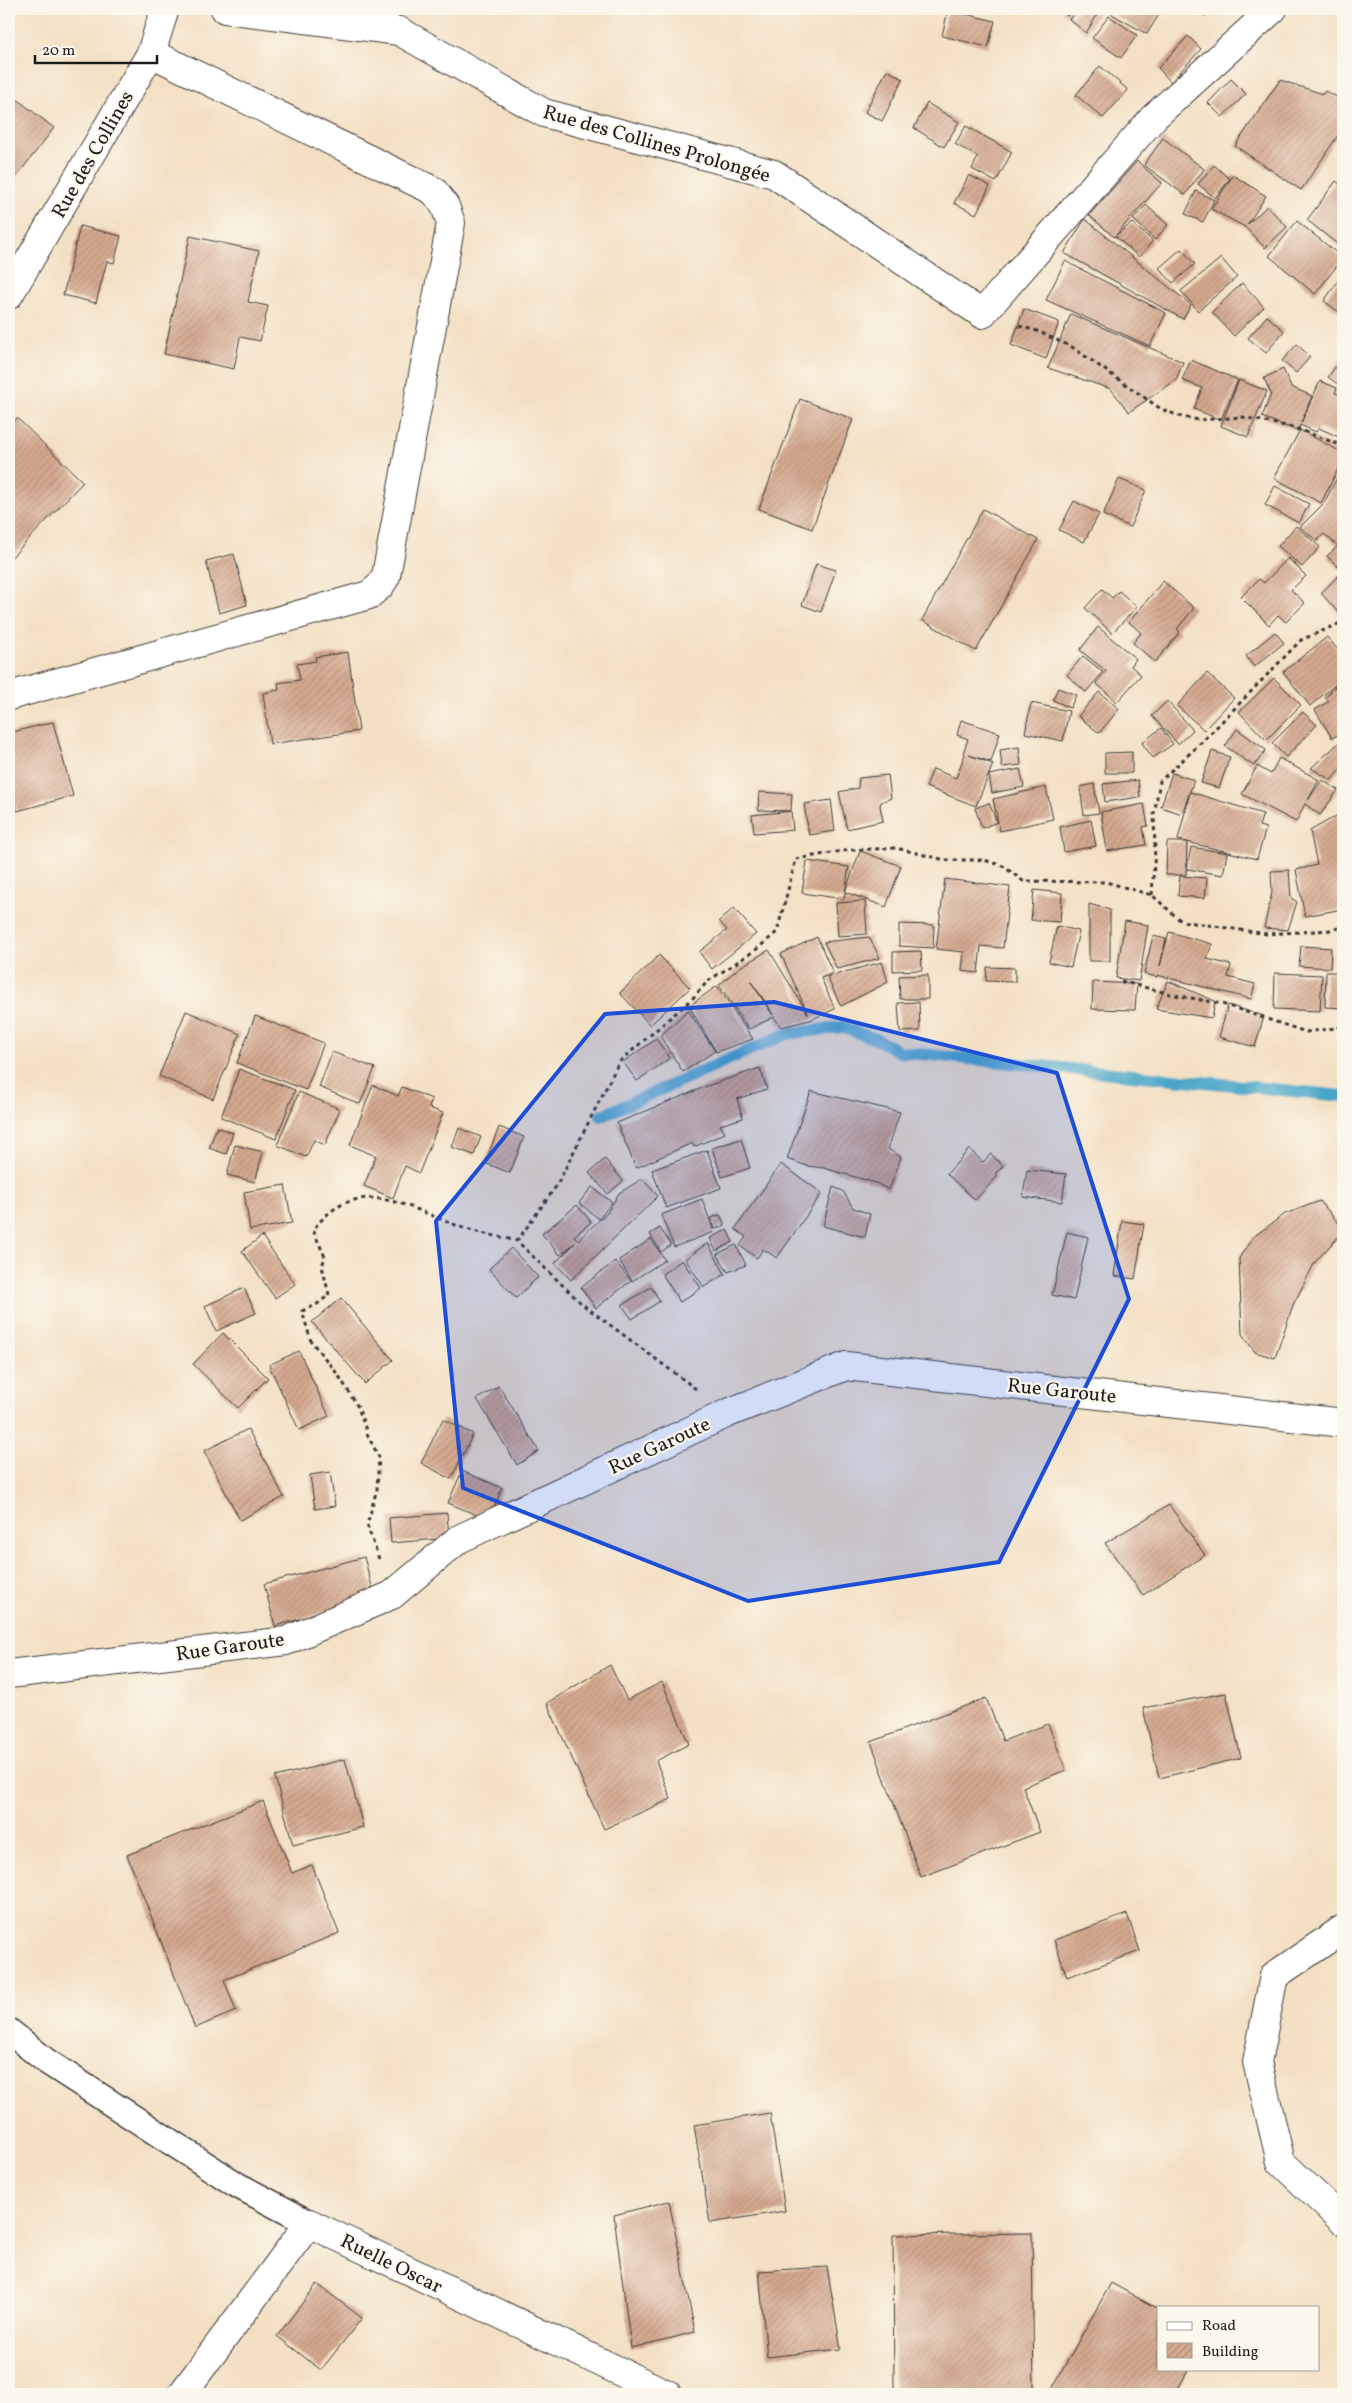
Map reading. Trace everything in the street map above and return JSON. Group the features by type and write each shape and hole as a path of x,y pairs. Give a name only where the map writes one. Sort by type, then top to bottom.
{"street":[{"name":"Rue des Collines","path":"9,296 151,54 165,9"},
{"name":"Rue des Collines Prolongée","path":"225,9 399,31 544,113 774,174 982,314"},
{"path":"982,314 1154,117 1272,9"},
{"path":"9,696 369,595 380,586 386,576 451,223 445,206 434,191 151,54"},
{"name":"Rue Garoute","path":"9,1674 286,1641 392,1595 459,1539 728,1412 846,1366 1343,1423"},
{"path":"1343,1929 1274,1976 1257,2062 1280,2162 1343,2221"},
{"path":"182,2394 309,2223"},
{"name":"Ruelle Oscar","path":"309,2223 667,2394"}],"lane":[{"path":"9,2031 46,2061 237,2185 309,2223"}],"path":[{"path":"982,314 1037,331 1072,348 1161,409 1182,417 1199,420 1244,417 1295,428 1343,446"},
{"path":"1152,895 1155,849 1154,814 1160,781 1203,741 1301,640 1343,622"},
{"path":"517,1241 557,1185 618,1062 692,998 708,981 758,949 777,932 796,859 849,850 896,848 945,860 984,860 1002,866 1023,881 1106,882 1152,895 1181,921 1267,934 1330,930 1343,927"},
{"path":"1121,981 1170,994 1222,1004 1306,1032 1343,1027"},
{"path":"392,1595 367,1525 377,1489 379,1457 368,1436 358,1407 339,1376 311,1341 302,1311 316,1305 329,1294 322,1266 326,1257 313,1230 325,1214 345,1202 374,1197 408,1206 460,1227 517,1241 582,1304 728,1412"}],"highlighted area":[{"path":"774,1002 1057,1073 1129,1299 999,1562 748,1601 463,1488 436,1221 605,1014"}],"building":[{"path":"1064,9 1075,9 1067,16 1062,11"},
{"path":"1079,9 1101,9 1086,33 1069,19"},
{"path":"1113,9 1157,9 1161,11 1147,34 1110,13"},
{"path":"1191,9 1210,9 1205,16"},
{"path":"948,10 995,21 988,47 942,36"},
{"path":"1109,16 1137,35 1121,58 1092,38"},
{"path":"1188,36 1201,49 1171,82 1158,68"},
{"path":"1100,66 1128,90 1103,118 1076,95"},
{"path":"887,70 903,79 882,121 865,112"},
{"path":"1231,79 1246,94 1222,117 1208,103"},
{"path":"1280,80 1323,94 1325,91 1343,100 1343,128 1301,190 1235,146"},
{"path":"9,93 54,128 16,177 9,172"},
{"path":"927,103 959,122 944,147 914,128"},
{"path":"966,126 1012,152 996,182 972,169 978,157 955,144"},
{"path":"1163,138 1204,169 1185,195 1144,165"},
{"path":"1137,161 1162,183 1114,237 1089,215"},
{"path":"1214,165 1230,179 1215,198 1198,184"},
{"path":"969,175 990,186 976,214 954,203"},
{"path":"1233,175 1266,196 1247,225 1267,206 1287,227 1265,248 1245,227 1211,209"},
{"path":"1336,181 1343,187 1343,245 1341,247 1307,220"},
{"path":"1196,191 1214,200 1203,222 1185,214"},
{"path":"1146,205 1168,225 1155,240 1133,219"},
{"path":"1085,219 1191,305 1183,319 1064,253"},
{"path":"1297,221 1343,258 1315,294 1269,256"},
{"path":"1132,223 1153,241 1139,257 1115,236"},
{"path":"80,226 121,236 114,263 107,261 96,303 63,295"},
{"path":"190,236 259,251 248,302 268,306 260,341 240,337 234,369 164,354"},
{"path":"1181,249 1195,264 1173,283 1159,268"},
{"path":"1221,258 1237,277 1198,311 1181,291"},
{"path":"1065,261 1166,313 1150,346 1046,300"},
{"path":"1343,274 1343,315 1324,301"},
{"path":"1242,283 1264,307 1234,336 1212,312"},
{"path":"1024,309 1059,322 1046,359 1011,345"},
{"path":"1071,314 1183,362 1176,380 1129,412 1111,389 1048,368"},
{"path":"1267,316 1284,331 1266,353 1248,338"},
{"path":"1297,344 1310,357 1296,373 1282,361"},
{"path":"1343,356 1343,388 1328,377"},
{"path":"1191,360 1238,380 1221,420 1194,409 1202,388 1182,380"},
{"path":"1283,369 1291,387 1312,396 1301,423 1320,381 1337,388 1335,393 1343,396 1343,439 1319,428 1316,432 1300,425 1298,431 1262,417 1271,394 1264,378"},
{"path":"1239,380 1267,391 1248,437 1221,426"},
{"path":"800,399 853,419 812,529 759,509"},
{"path":"17,418 83,482 9,560 9,427"},
{"path":"1300,430 1343,453 1343,460 1321,503 1274,478"},
{"path":"1339,474 1343,477 1343,572 1327,556 1338,546 1324,534 1317,541 1300,527 1324,503"},
{"path":"1119,479 1146,490 1130,527 1103,515"},
{"path":"1275,486 1309,504 1299,523 1265,505"},
{"path":"1074,501 1099,514 1084,542 1059,530"},
{"path":"983,509 1038,540 976,651 922,620"},
{"path":"1296,526 1320,547 1302,567 1278,546"},
{"path":"234,554 247,605 219,613 206,561"},
{"path":"1288,558 1306,576 1291,590 1305,603 1286,622 1278,615 1269,625 1241,597 1259,579 1264,583"},
{"path":"816,564 836,570 821,612 802,605"},
{"path":"1339,575 1343,578 1343,618 1321,593"},
{"path":"1163,581 1194,608 1177,629 1180,632 1155,662 1133,643 1141,633 1129,622"},
{"path":"1102,589 1112,598 1119,591 1137,607 1112,633 1085,608"},
{"path":"1098,627 1136,659 1131,666 1141,675 1117,702 1096,683 1106,671 1080,650"},
{"path":"1275,632 1284,643 1254,667 1246,656"},
{"path":"1327,637 1343,656 1343,732 1332,738 1315,710 1329,701 1325,698 1341,680 1310,706 1283,672"},
{"path":"348,652 359,731 270,744 263,693 279,690 278,683 300,680 297,664 316,661 315,657"},
{"path":"1083,656 1103,672 1086,692 1067,675"},
{"path":"1207,673 1234,698 1204,730 1177,706"},
{"path":"1274,678 1301,705 1266,740 1239,712"},
{"path":"1058,688 1076,695 1070,708 1053,700"},
{"path":"1099,692 1119,709 1099,733 1078,716"},
{"path":"1167,701 1193,730 1178,744 1152,716"},
{"path":"1031,703 1069,711 1063,741 1025,733"},
{"path":"1303,712 1317,725 1286,757 1272,743"},
{"path":"961,720 1000,733 991,762 969,755 993,764 976,806 926,787 933,769 956,778 965,754 963,753 968,739 957,735"},
{"path":"53,722 73,796 17,811 9,781 9,733"},
{"path":"1161,728 1173,744 1153,758 1142,743"},
{"path":"1237,729 1266,750 1254,766 1225,746"},
{"path":"1340,742 1343,746 1343,766 1331,780 1311,768"},
{"path":"1019,747 1021,765 1002,767 1000,750"},
{"path":"1212,751 1230,757 1219,788 1201,783"},
{"path":"1132,752 1132,773 1105,773 1105,753"},
{"path":"1279,758 1319,780 1308,800 1322,780 1338,790 1320,815 1305,804 1296,822 1242,794 1257,766 1271,774"},
{"path":"1020,769 1024,787 992,793 989,775"},
{"path":"1172,773 1194,780 1182,814 1161,807"},
{"path":"888,775 891,798 881,802 883,821 847,829 839,792 858,788 859,778"},
{"path":"1138,780 1140,797 1105,802 1103,784"},
{"path":"1094,784 1099,813 1084,815 1080,787"},
{"path":"1046,787 1053,819 1000,831 993,799"},
{"path":"759,792 792,794 791,811 758,810"},
{"path":"1190,792 1263,814 1259,826 1266,828 1257,859 1178,840"},
{"path":"831,800 835,831 809,835 804,804"},
{"path":"989,803 997,822 982,828 975,808"},
{"path":"1144,804 1148,826 1143,827 1146,845 1107,851 1101,812"},
{"path":"791,811 793,830 754,833 752,815"},
{"path":"1343,812 1343,909 1305,916 1296,870 1317,865 1310,831"},
{"path":"1091,820 1096,846 1064,852 1060,827"},
{"path":"1167,842 1187,842 1186,875 1166,875"},
{"path":"1191,847 1227,853 1223,875 1187,869"},
{"path":"860,851 901,866 886,907 845,892"},
{"path":"807,861 849,867 844,899 802,893"},
{"path":"1289,870 1291,898 1297,902 1288,930 1264,928 1272,892 1271,871"},
{"path":"1180,876 1207,878 1205,898 1178,896"},
{"path":"945,879 1010,887 1003,948 981,946 978,973 962,971 964,952 936,949"},
{"path":"1034,890 1062,893 1060,922 1031,920"},
{"path":"865,901 867,934 838,936 836,903"},
{"path":"1089,904 1110,910 1110,961 1089,961"},
{"path":"734,908 756,934 712,969 699,952 727,930 719,921"},
{"path":"1125,921 1148,925 1139,981 1116,978"},
{"path":"899,924 934,925 933,948 899,946"},
{"path":"1057,926 1079,931 1071,967 1049,962"},
{"path":"1169,932 1212,944 1207,959 1231,965 1228,977 1255,984 1251,999 1157,975 1157,977 1144,974 1153,936 1166,939 1160,966"},
{"path":"817,937 833,973 821,978 835,1009 810,1020 781,1027 774,1017 749,1029 719,985 740,967 769,950 808,1014 781,954","holes":["751,982 767,1004 773,1015"]},
{"path":"869,937 880,958 837,969 824,942"},
{"path":"1301,946 1331,948 1330,968 1299,966"},
{"path":"921,951 922,970 893,971 893,952"},
{"path":"659,955 690,988 650,1025 620,993"},
{"path":"882,962 888,982 841,1006 827,977"},
{"path":"987,967 1015,968 1015,982 986,981"},
{"path":"1326,972 1343,972 1343,1008 1325,1007"},
{"path":"1275,973 1322,975 1320,1011 1274,1009"},
{"path":"928,975 928,999 900,999 899,976"},
{"path":"1168,981 1215,1001 1212,1018 1156,1009"},
{"path":"1093,982 1137,984 1135,1010 1092,1009"},
{"path":"717,986 753,1039 716,1052 689,1006"},
{"path":"919,1002 920,1031 900,1032 898,1003"},
{"path":"1228,1005 1264,1016 1255,1047 1219,1037"},
{"path":"688,1010 715,1051 683,1072 660,1036"},
{"path":"186,1011 240,1034 213,1099 159,1076"},
{"path":"255,1016 324,1043 306,1090 237,1063"},
{"path":"656,1039 670,1058 637,1081 623,1062"},
{"path":"332,1052 375,1068 360,1104 319,1087"},
{"path":"760,1068 767,1089 737,1099 743,1118 720,1125 725,1133 694,1147 692,1143 636,1168 617,1123 707,1086"},
{"path":"239,1069 295,1090 276,1139 221,1117"},
{"path":"373,1085 398,1096 402,1087 432,1099 429,1108 443,1113 419,1173 405,1166 393,1198 364,1186 376,1156 350,1145"},
{"path":"811,1091 900,1112 888,1149 901,1157 889,1190 876,1183 824,1168 807,1166 787,1159"},
{"path":"299,1092 340,1109 325,1145 314,1140 306,1157 277,1145"},
{"path":"217,1127 233,1133 226,1154 209,1148"},
{"path":"499,1127 524,1137 510,1173 485,1163"},
{"path":"459,1128 481,1137 474,1155 452,1147"},
{"path":"741,1139 750,1168 722,1177 712,1148"},
{"path":"235,1145 263,1152 255,1182 227,1175"},
{"path":"969,1149 983,1162 991,1154 1003,1166 995,1174 998,1176 975,1200 947,1174"},
{"path":"707,1150 721,1188 666,1208 652,1170"},
{"path":"605,1159 623,1181 608,1194 589,1173"},
{"path":"781,1164 822,1193 777,1258 763,1249 757,1258 740,1246 746,1237 735,1229"},
{"path":"1027,1170 1066,1174 1062,1202 1023,1197"},
{"path":"642,1179 658,1196 571,1280 555,1263 575,1243 560,1255 542,1234 577,1205 591,1222 574,1236 578,1240 607,1213 619,1193"},
{"path":"285,1185 292,1223 250,1230 244,1192"},
{"path":"592,1187 612,1202 599,1219 579,1203"},
{"path":"833,1187 843,1191 853,1208 870,1214 865,1237 823,1226"},
{"path":"702,1199 714,1232 674,1247 661,1215"},
{"path":"1320,1201 1343,1229 1343,1232 1315,1262 1293,1305 1275,1358 1255,1352 1242,1334 1239,1258 1253,1237 1285,1214"},
{"path":"720,1215 725,1225 715,1229 711,1218"},
{"path":"1122,1221 1144,1224 1135,1279 1114,1276"},
{"path":"660,1228 671,1245 661,1252 650,1234"},
{"path":"727,1230 733,1242 716,1251 710,1238"},
{"path":"1067,1232 1088,1237 1074,1300 1052,1295"},
{"path":"262,1236 295,1284 275,1298 242,1251"},
{"path":"651,1239 665,1260 632,1281 619,1260"},
{"path":"708,1243 725,1274 704,1287 685,1259"},
{"path":"736,1245 746,1265 728,1272 717,1254"},
{"path":"511,1248 538,1277 516,1298 489,1269"},
{"path":"682,1260 701,1288 680,1302 662,1274"},
{"path":"615,1261 631,1281 596,1308 581,1288"},
{"path":"651,1287 660,1301 632,1319 622,1305"},
{"path":"244,1288 256,1313 216,1331 205,1306"},
{"path":"341,1298 393,1360 365,1384 312,1322"},
{"path":"223,1333 268,1378 238,1408 193,1364"},
{"path":"299,1351 329,1416 299,1430 269,1365"},
{"path":"499,1386 539,1451 517,1465 477,1399"},
{"path":"443,1419 473,1434 451,1479 421,1463"},
{"path":"248,1429 284,1497 240,1520 204,1451"},
{"path":"462,1471 502,1488 489,1520 448,1503"},
{"path":"330,1472 335,1506 315,1509 310,1475"},
{"path":"1169,1505 1205,1555 1143,1595 1105,1543"},
{"path":"447,1513 449,1538 391,1543 389,1518"},
{"path":"364,1557 375,1598 275,1626 264,1584"},
{"path":"610,1665 627,1700 662,1682 689,1744 656,1761 671,1799 604,1829 547,1703"},
{"path":"1226,1693 1241,1758 1159,1778 1143,1708"},
{"path":"986,1698 1003,1741 1048,1724 1066,1770 1023,1787 1040,1832 921,1877 871,1742"},
{"path":"345,1759 363,1827 293,1845 275,1777"},
{"path":"263,1801 292,1873 312,1865 339,1933 224,1980 236,2011 195,2028 127,1855"},
{"path":"1127,1914 1140,1951 1067,1977 1054,1940"},
{"path":"770,2113 785,2211 710,2223 694,2125"},
{"path":"669,2201 695,2332 631,2348 614,2215"},
{"path":"1032,2233 1034,2394 894,2394 893,2235"},
{"path":"827,2267 841,2349 767,2357 759,2271"},
{"path":"1111,2283 1157,2308 1157,2370 1188,2370 1175,2394 1049,2394"},
{"path":"317,2284 362,2318 321,2370 277,2336"}],"waterway":[{"path":"601,1116 786,1034 842,1027 878,1040 900,1052 1343,1096"}]}
